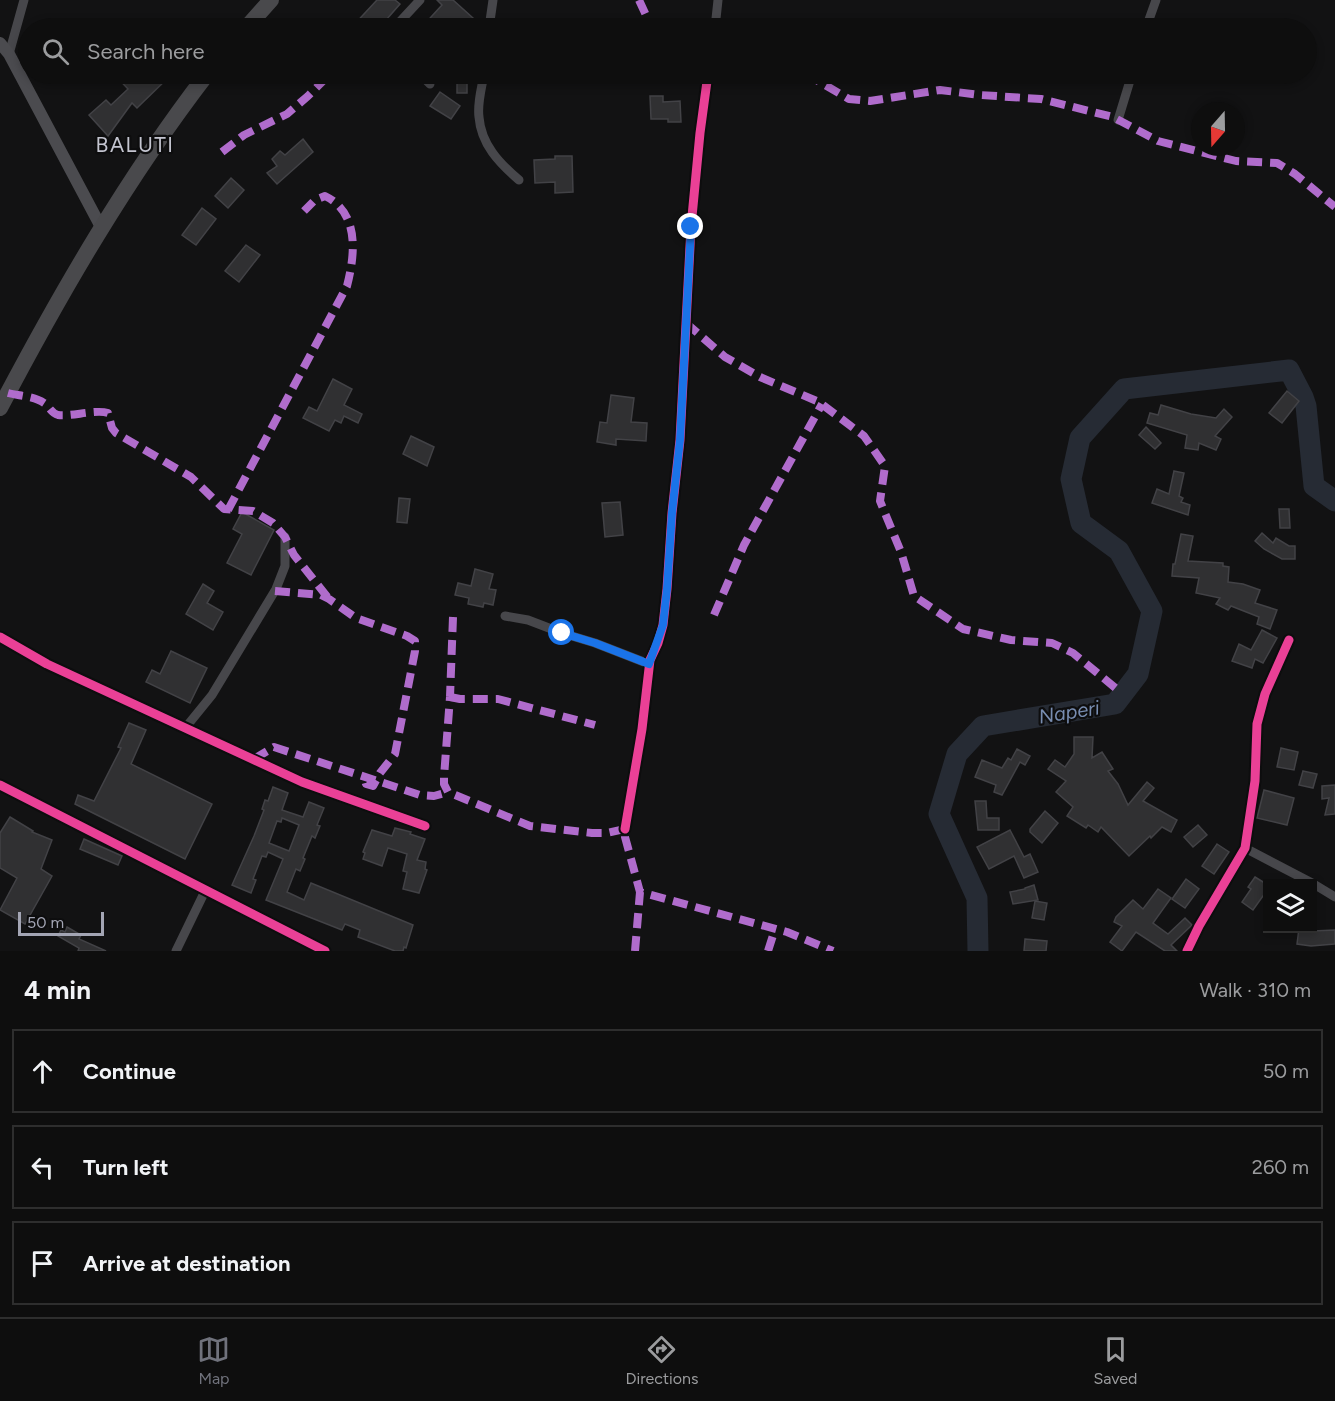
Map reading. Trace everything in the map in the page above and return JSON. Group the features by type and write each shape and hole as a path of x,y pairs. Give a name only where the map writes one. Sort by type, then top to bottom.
{"highway":[{"path":"255,18 271,0"},
{"path":"0,408 34,343 101,227 173,118 199,84"}],"street":[{"path":"19,18 24,0"},
{"path":"403,18 420,0"},
{"path":"490,18 493,0"},
{"path":"716,18 718,0"},
{"path":"1150,18 1156,0"},
{"path":"9,54 18,22"},
{"path":"0,43 18,71"},
{"path":"25,84 101,227"},
{"path":"483,84 478,116 483,138 503,167 519,180"},
{"path":"625,829 642,729 649,664 663,625 667,589 680,440 691,227 707,84"},
{"path":"1118,120 1129,84"},
{"path":"186,728 212,695 276,589 285,566 285,537"},
{"path":"505,616 528,620 649,664"},
{"path":"0,637 47,664 302,782 425,826"},
{"path":"1187,951 1199,926 1245,848 1255,781 1257,724 1265,694 1288,640"},
{"path":"0,785 325,951"},
{"path":"1245,848 1335,897"},
{"path":"176,951 206,889"}],"building":[{"path":"377,0 395,0 400,4 388,18 360,18"},
{"path":"437,0 453,0 473,18 430,18 442,5"},
{"path":"123,84 162,84 137,108 132,103 108,136 89,115 106,100 111,105 128,89"},
{"path":"457,84 467,84 467,93 457,93"},
{"path":"440,92 460,106 451,119 430,106"},
{"path":"650,96 663,96 663,102 680,101 681,122 651,119"},
{"path":"303,139 313,152 277,184 267,173 277,166 272,159 280,151 285,155"},
{"path":"555,156 572,156 573,192 555,193 555,182 535,183 534,160 555,159"},
{"path":"231,178 244,190 228,208 215,196"},
{"path":"202,208 216,219 196,245 182,235"},
{"path":"246,245 260,255 239,282 225,271"},
{"path":"333,379 352,389 344,405 362,414 358,423 344,416 341,423 335,420 329,431 303,418 309,407 317,411"},
{"path":"1287,391 1299,401 1282,423 1269,413"},
{"path":"611,395 634,398 631,422 647,423 646,441 616,439 616,445 597,442 600,422 607,423"},
{"path":"1161,405 1191,414 1216,418 1224,409 1232,417 1215,436 1221,439 1216,450 1199,443 1198,450 1185,448 1187,435 1147,423 1150,413 1158,415"},
{"path":"1146,427 1161,443 1155,449 1139,435"},
{"path":"411,436 434,447 427,466 403,454"},
{"path":"1174,471 1184,473 1179,496 1183,498 1181,502 1190,505 1188,515 1152,503 1157,489 1169,494"},
{"path":"399,498 410,499 407,523 397,522"},
{"path":"620,502 623,535 605,537 602,503"},
{"path":"1279,509 1289,509 1290,528 1280,528"},
{"path":"242,512 274,530 251,575 227,563 242,534 233,529"},
{"path":"1262,533 1273,543 1276,538 1289,546 1295,546 1295,559 1282,559 1264,549 1255,541"},
{"path":"1181,534 1193,536 1188,561 1223,563 1223,566 1229,567 1228,582 1260,590 1255,603 1277,610 1270,629 1257,624 1259,617 1231,606 1228,610 1216,604 1220,598 1196,593 1199,578 1172,576"},
{"path":"475,569 493,574 489,589 496,590 493,605 484,603 483,607 468,604 469,598 455,595 458,583 471,586"},
{"path":"203,584 214,591 207,603 223,612 213,630 186,614"},
{"path":"1262,630 1277,638 1263,663 1255,659 1252,668 1232,661 1239,644 1251,650"},
{"path":"171,651 207,668 190,703 146,682 152,670 160,674"},
{"path":"129,723 146,730 131,764 212,804 185,859 75,804 78,795 94,801 121,748 118,747"},
{"path":"1074,737 1093,737 1092,758 1102,752 1113,769 1108,771 1118,784 1128,805 1147,782 1154,788 1143,801 1177,820 1171,832 1162,827 1129,856 1101,827 1098,832 1088,825 1086,828 1067,816 1073,807 1056,792 1066,781 1048,769 1055,760 1065,767 1074,754"},
{"path":"1281,748 1298,752 1294,770 1277,767"},
{"path":"1017,749 1030,756 1025,765 1020,762 1002,795 994,792 996,785 975,777 982,760 1002,768 1008,758 1011,760"},
{"path":"1303,771 1317,774 1313,788 1299,785"},
{"path":"1335,785 1335,814 1325,815 1329,798 1322,799 1322,786"},
{"path":"273,787 288,793 282,810 303,817 309,802 324,808 317,825 320,826 315,838 312,836 300,871 296,869 287,892 304,900 311,883 413,925 403,951 395,951 358,937 360,930 345,924 342,930 266,900 283,859 268,852 266,857 262,856 253,879 256,880 251,893 232,885 254,836 264,810 262,809 265,800 268,801","holes":["282,818 299,825 289,851 269,843 277,821 281,822"]},
{"path":"1264,790 1294,798 1287,825 1257,818"},
{"path":"975,801 986,801 987,818 999,818 999,830 978,830"},
{"path":"1045,811 1058,823 1042,843 1030,832 1030,829"},
{"path":"10,817 32,832 52,840 41,869 52,876 25,924 0,910 17,878 0,868 0,833"},
{"path":"1198,825 1207,835 1193,847 1184,837"},
{"path":"395,828 425,839 417,860 426,862 425,869 427,870 419,893 403,889 407,872 403,871 407,854 388,848 382,866 363,859 365,853 363,852 372,830 392,836"},
{"path":"1010,830 1024,857 1030,854 1038,872 1024,878 1014,856 989,869 977,847"},
{"path":"84,839 122,856 118,865 80,849"},
{"path":"1217,844 1229,852 1214,874 1202,866"},
{"path":"1255,877 1263,882 1263,896 1253,910 1242,902 1251,889 1248,887"},
{"path":"1186,879 1199,889 1185,908 1172,899"},
{"path":"1034,885 1038,900 1013,904 1010,892"},
{"path":"1158,889 1171,898 1153,923 1168,934 1185,918 1192,925 1171,945 1177,951 1165,951 1136,932 1122,951 1110,942 1122,926 1114,922 1116,917 1133,900 1143,909"},
{"path":"1035,901 1047,903 1044,920 1032,918"},
{"path":"67,927 81,935 79,939 106,951 78,951 79,948 58,936 61,930 65,932"},
{"path":"1335,930 1335,944 1311,946 1297,944 1298,933"},
{"path":"1025,939 1047,941 1046,951 1024,951"}],"waterway":[{"name":"Naperi","path":"978,951 977,898 939,814 957,754 983,726 1115,704 1138,674 1152,611 1119,551 1081,523 1071,479 1080,438 1124,389 1289,370 1306,406 1314,486 1335,501"}],"marked path":[{"path":"639,0 647,18"},
{"path":"222,152 244,135 287,114 320,84"},
{"path":"823,84 849,99 870,101 940,90 1041,99 1113,117 1158,141 1236,161 1277,163 1295,174 1335,207"},
{"path":"228,510 347,286 353,248 349,224 344,213 336,203 325,196 315,200 304,211"},
{"path":"686,323 725,357 760,377 819,402 864,436 885,466 880,501 901,552 914,596 963,629 1011,640 1052,643 1073,653 1118,690"},
{"path":"8,393 40,401 58,415 108,413 112,428 116,433 191,477 224,509 253,511 273,523 285,537 294,555 329,599"},
{"path":"714,615 744,545 822,404"},
{"path":"275,591 321,595 356,618 415,641 395,754 373,786 366,784 364,777"},
{"path":"453,617 444,777 444,784 448,792 530,826 592,833 607,833 625,829 625,837 640,892 787,932 833,951"},
{"path":"450,697 498,699 595,725"},
{"path":"254,759 274,747 420,795 434,796 448,792"},
{"path":"635,951 640,892"},
{"path":"768,951 775,929"}],"cycle path":[{"path":"625,829 642,729 650,660 663,625 667,589 680,440 691,227 707,84"},
{"path":"0,637 47,664 302,782 425,826"},
{"path":"1187,951 1199,926 1245,848 1255,781 1257,724 1265,694 1289,640"},
{"path":"0,785 325,951"}],"district":[{"name":"BALUTI","path":"135,145"}],"route":[{"path":"562,633 649,664 658,643 663,625 667,589 680,440 691,227"}]}
